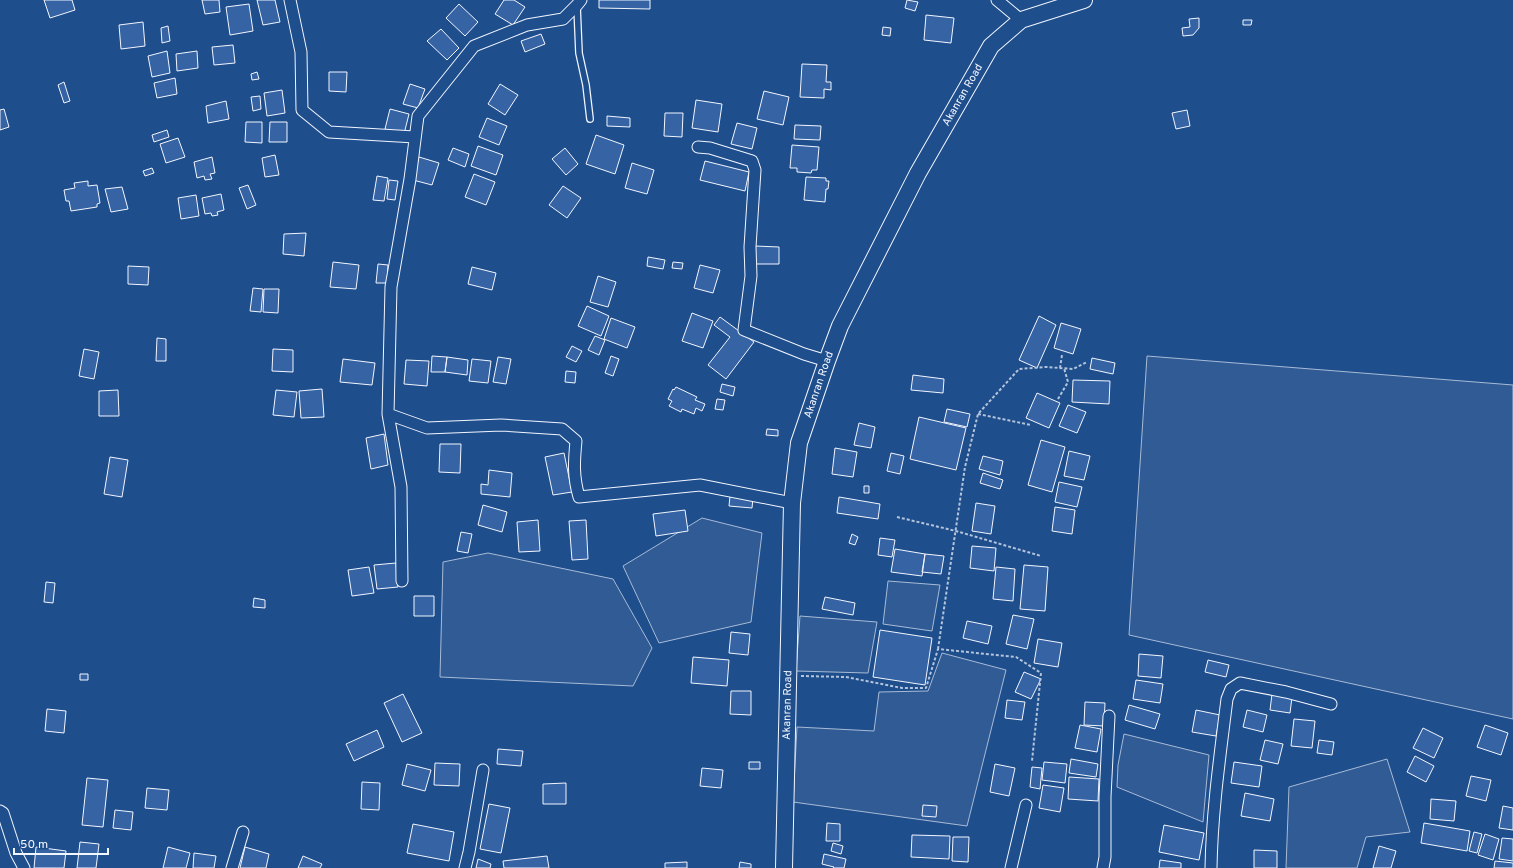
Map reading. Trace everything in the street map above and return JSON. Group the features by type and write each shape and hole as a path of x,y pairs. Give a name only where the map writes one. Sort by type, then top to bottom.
{"main road":[{"name":"Akanran Road","path":"784,868 792,503 799,442 826,361 840,326 918,173 991,46 1021,20 1084,0"}],"street":[{"path":"290,0 300,52 302,110 329,132 415,137"},
{"path":"997,0 1021,20"},
{"path":"402,581 401,487 388,414 391,287 410,178 418,116 474,46 527,25 563,19 579,3"},
{"path":"698,147 710,148 752,161 755,170 750,247 751,276 744,330 804,354 826,361"},
{"path":"388,414 427,428 501,425 562,429 576,441 573,465 579,497 700,485 792,503"},
{"path":"1211,868 1214,799 1227,699 1231,689 1240,683 1286,692 1331,704"},
{"path":"1103,868 1105,857 1105,797 1109,716"},
{"path":"465,868 470,852 483,770"},
{"path":"1011,868 1026,805"},
{"path":"0,811 3,813 16,853 24,868"},
{"path":"232,868 243,832"}],"lane":[{"path":"579,3 579,54 586,85 590,119"}],"path":[{"path":"1060,368 1062,355"},
{"path":"788,676 846,677 902,688 926,688 938,648 966,467 978,414 1020,369 1046,367 1073,369 1087,362"},
{"path":"1058,399 1068,382 1064,368"},
{"path":"978,414 1031,425"},
{"path":"897,517 956,531 1041,556"},
{"path":"938,648 1016,657 1041,673 1032,761"}],"shaded area":[{"path":"1147,356 1513,385 1513,719 1129,635"},
{"path":"702,518 762,533 751,622 659,643 623,566"},
{"path":"488,553 613,579 652,648 633,686 440,677 443,562"},
{"path":"888,581 940,585 932,631 883,624"},
{"path":"800,616 877,622 868,673 796,671"},
{"path":"942,653 1006,670 967,826 793,802 797,727 874,731 879,692 928,691"},
{"path":"1124,734 1209,755 1203,822 1117,787 1118,765"},
{"path":"1387,759 1410,832 1366,837 1357,868 1286,868 1289,787"}],"building":[{"path":"44,0 72,0 75,10 50,18"},
{"path":"202,0 219,0 220,12 205,14"},
{"path":"257,0 275,0 280,22 263,25"},
{"path":"504,0 514,0 525,7 513,25 495,14"},
{"path":"599,0 650,0 650,9 599,8"},
{"path":"907,0 918,2 915,11 905,8"},
{"path":"249,4 253,31 230,35 226,7"},
{"path":"459,4 478,22 465,36 446,18"},
{"path":"926,15 954,18 951,43 924,40"},
{"path":"1199,18 1199,28 1193,35 1183,36 1182,28 1190,27 1189,19"},
{"path":"1243,20 1252,20 1251,25 1243,25"},
{"path":"143,22 145,46 121,49 119,25"},
{"path":"168,26 170,41 162,43 161,28"},
{"path":"883,27 891,28 890,36 882,35"},
{"path":"441,29 459,48 447,60 427,41"},
{"path":"541,34 545,44 525,52 521,41"},
{"path":"233,45 235,63 214,65 212,47"},
{"path":"167,51 170,73 152,77 148,56"},
{"path":"197,51 198,68 177,71 176,54"},
{"path":"802,64 827,65 826,82 831,82 831,90 824,89 824,98 800,97"},
{"path":"257,72 259,79 252,80 251,74"},
{"path":"329,72 347,72 346,92 329,91"},
{"path":"175,78 177,94 157,98 154,83"},
{"path":"64,82 70,101 64,103 58,85"},
{"path":"410,84 425,89 418,108 403,104"},
{"path":"500,84 518,95 505,115 488,104"},
{"path":"282,90 285,113 267,116 264,93"},
{"path":"764,91 789,97 783,125 757,119"},
{"path":"260,96 261,109 253,111 251,97"},
{"path":"696,100 722,104 718,132 692,128"},
{"path":"226,101 229,119 208,123 206,106"},
{"path":"4,109 9,127 0,130 0,110"},
{"path":"390,109 409,114 404,134 385,129"},
{"path":"1187,110 1190,126 1176,129 1172,113"},
{"path":"665,113 683,113 682,137 664,136"},
{"path":"607,116 630,118 630,127 607,126"},
{"path":"487,118 507,126 499,145 479,137"},
{"path":"246,122 262,122 262,143 245,142"},
{"path":"270,122 287,122 287,142 269,142"},
{"path":"737,123 757,128 752,149 731,144"},
{"path":"795,125 821,126 820,140 794,139"},
{"path":"167,130 169,137 154,142 152,135"},
{"path":"596,135 624,145 615,174 586,164"},
{"path":"178,138 185,157 166,163 160,144"},
{"path":"792,145 819,147 817,170 812,170 811,173 797,172 797,168 790,168"},
{"path":"478,146 503,155 496,175 471,166"},
{"path":"453,148 469,154 465,167 448,160"},
{"path":"565,148 578,164 566,175 552,159"},
{"path":"275,155 279,175 265,177 262,158"},
{"path":"212,157 215,173 210,174 212,179 205,180 204,176 197,178 194,162"},
{"path":"419,157 439,163 432,185 413,180"},
{"path":"705,161 749,172 745,191 700,180"},
{"path":"632,163 654,170 647,194 625,188"},
{"path":"152,168 154,173 145,176 143,171"},
{"path":"474,174 495,182 486,205 465,197"},
{"path":"377,176 388,178 384,201 373,200"},
{"path":"806,177 826,178 826,181 829,181 828,189 826,189 825,202 804,200"},
{"path":"389,180 398,181 395,200 387,199"},
{"path":"88,181 88,186 97,185 100,203 97,204 97,207 71,211 69,201 66,201 64,190 75,188 74,183"},
{"path":"248,185 256,205 247,209 239,188"},
{"path":"563,186 581,198 567,218 549,205"},
{"path":"122,187 128,209 111,212 105,189"},
{"path":"221,194 224,210 217,212 218,215 212,216 211,213 205,214 202,198"},
{"path":"196,195 199,216 181,219 178,198"},
{"path":"306,233 304,256 283,254 284,234"},
{"path":"755,246 779,247 779,264 755,264"},
{"path":"648,257 665,260 663,269 647,266"},
{"path":"333,262 359,265 356,289 330,287"},
{"path":"673,262 683,263 682,269 672,268"},
{"path":"378,264 388,265 387,283 376,283"},
{"path":"700,265 720,270 713,293 694,288"},
{"path":"128,266 149,267 148,285 128,284"},
{"path":"472,267 496,273 492,290 468,284"},
{"path":"598,276 616,282 608,307 590,302"},
{"path":"253,288 263,289 261,312 250,311"},
{"path":"264,289 279,289 278,313 263,312"},
{"path":"587,306 609,316 601,336 578,326"},
{"path":"692,313 713,321 703,348 682,341"},
{"path":"1039,316 1056,325 1037,368 1019,360"},
{"path":"720,317 754,342 726,379 708,365 730,337 714,325"},
{"path":"611,318 635,327 627,348 604,339"},
{"path":"1061,323 1081,329 1073,354 1054,348"},
{"path":"595,336 605,340 599,355 588,350"},
{"path":"157,338 166,339 166,361 156,361"},
{"path":"572,346 582,351 576,362 566,357"},
{"path":"84,349 99,352 94,379 79,376"},
{"path":"273,349 293,350 293,372 272,371"},
{"path":"432,356 447,357 445,372 431,372"},
{"path":"611,356 619,359 613,376 605,373"},
{"path":"447,357 468,360 467,375 445,372"},
{"path":"498,357 511,359 506,384 493,382"},
{"path":"1092,358 1115,363 1113,374 1090,369"},
{"path":"343,359 375,363 372,385 340,382"},
{"path":"472,359 491,361 488,383 469,381"},
{"path":"406,360 429,361 427,386 404,384"},
{"path":"566,371 576,372 575,383 565,382"},
{"path":"913,375 944,379 943,393 911,390"},
{"path":"1073,380 1110,381 1109,404 1072,402"},
{"path":"722,384 735,387 733,396 720,392"},
{"path":"676,387 697,397 695,400 705,404 702,411 696,408 694,414 682,409 681,412 669,406 672,401 668,399 673,389 674,390"},
{"path":"322,389 324,417 301,418 299,391"},
{"path":"118,390 119,416 99,416 99,391"},
{"path":"276,390 297,392 294,417 273,415"},
{"path":"1037,393 1060,403 1049,428 1026,418"},
{"path":"717,399 725,400 723,410 715,409"},
{"path":"1068,405 1086,412 1077,433 1059,426"},
{"path":"947,409 970,414 967,427 944,422"},
{"path":"919,417 966,428 956,470 910,459"},
{"path":"859,423 875,427 871,448 854,445"},
{"path":"767,429 778,430 778,436 766,435"},
{"path":"384,434 388,465 371,469 366,438"},
{"path":"1041,440 1065,447 1052,492 1028,485"},
{"path":"440,444 461,444 460,473 439,472"},
{"path":"835,448 857,452 853,477 832,474"},
{"path":"1069,451 1090,456 1084,480 1064,476"},
{"path":"564,453 572,492 553,495 545,457"},
{"path":"891,453 904,456 900,474 887,471"},
{"path":"983,456 1003,461 1000,475 979,469"},
{"path":"110,457 128,460 122,497 104,494"},
{"path":"489,470 512,473 510,497 481,494 481,484 488,485"},
{"path":"983,473 1003,480 1000,489 980,483"},
{"path":"1059,482 1082,487 1077,507 1055,502"},
{"path":"864,486 869,486 869,493 864,493"},
{"path":"730,496 753,498 752,508 729,506"},
{"path":"839,497 880,504 878,519 837,513"},
{"path":"976,503 995,506 991,534 972,531"},
{"path":"483,505 507,512 502,532 478,525"},
{"path":"1055,507 1075,510 1072,534 1052,531"},
{"path":"685,510 688,531 656,536 653,514"},
{"path":"538,520 540,551 519,552 517,522"},
{"path":"586,520 588,559 572,560 569,521"},
{"path":"461,532 472,534 468,553 457,551"},
{"path":"852,534 858,537 855,545 849,543"},
{"path":"880,538 895,540 892,557 878,555"},
{"path":"972,546 996,548 994,571 970,568"},
{"path":"895,549 925,554 922,576 891,572"},
{"path":"925,554 944,556 941,574 922,572"},
{"path":"396,563 398,587 377,589 374,565"},
{"path":"1024,565 1048,567 1045,611 1020,609"},
{"path":"369,567 374,593 352,596 348,570"},
{"path":"996,567 1015,569 1013,601 993,599"},
{"path":"46,582 55,583 53,603 44,602"},
{"path":"414,596 434,596 434,616 414,616"},
{"path":"825,597 855,603 853,615 822,609"},
{"path":"254,598 265,600 265,608 253,607"},
{"path":"1013,615 1034,619 1027,649 1006,644"},
{"path":"967,621 992,626 988,644 963,638"},
{"path":"880,630 932,638 925,685 873,677"},
{"path":"731,632 750,634 748,655 729,653"},
{"path":"1038,639 1062,643 1058,667 1034,663"},
{"path":"1139,654 1163,656 1161,678 1138,676"},
{"path":"693,657 729,660 727,686 691,683"},
{"path":"1208,660 1229,665 1226,677 1205,672"},
{"path":"1024,672 1041,679 1031,699 1015,692"},
{"path":"80,674 88,674 88,680 80,680"},
{"path":"1136,680 1163,684 1160,703 1133,699"},
{"path":"731,691 751,691 751,715 730,714"},
{"path":"403,694 422,733 402,742 384,703"},
{"path":"1272,694 1292,697 1290,713 1270,710"},
{"path":"1007,700 1025,702 1022,720 1005,718"},
{"path":"1085,702 1105,703 1104,726 1084,725"},
{"path":"1129,705 1160,714 1155,729 1125,720"},
{"path":"47,709 66,711 64,733 45,731"},
{"path":"1196,710 1220,715 1216,736 1192,732"},
{"path":"1247,710 1267,715 1263,732 1243,727"},
{"path":"1294,719 1315,721 1312,748 1291,746"},
{"path":"1080,725 1101,729 1097,752 1075,748"},
{"path":"1485,725 1508,733 1501,755 1477,747"},
{"path":"1423,728 1443,738 1434,758 1413,748"},
{"path":"377,730 384,747 354,761 346,744"},
{"path":"1265,740 1283,744 1278,764 1260,760"},
{"path":"1319,740 1334,742 1332,755 1317,753"},
{"path":"498,749 523,751 521,766 497,764"},
{"path":"1415,756 1434,766 1426,782 1407,772"},
{"path":"1071,759 1098,764 1096,777 1069,773"},
{"path":"749,762 760,762 760,769 749,769"},
{"path":"1044,762 1067,764 1065,783 1042,780"},
{"path":"1234,762 1262,766 1259,787 1231,783"},
{"path":"435,763 460,764 459,786 434,785"},
{"path":"407,764 431,770 425,791 402,785"},
{"path":"995,764 1015,768 1009,796 990,792"},
{"path":"1032,767 1042,768 1040,789 1030,787"},
{"path":"702,768 723,770 721,788 700,786"},
{"path":"1471,776 1491,780 1486,801 1466,796"},
{"path":"1069,777 1099,779 1098,801 1068,799"},
{"path":"87,778 108,780 103,827 82,825"},
{"path":"362,782 380,783 379,810 361,809"},
{"path":"566,783 566,804 543,804 543,784"},
{"path":"1043,785 1064,788 1060,812 1039,808"},
{"path":"147,788 169,790 167,810 145,808"},
{"path":"1245,793 1274,799 1270,821 1241,816"},
{"path":"1431,799 1456,801 1454,821 1430,819"},
{"path":"489,804 510,808 501,853 480,849"},
{"path":"923,805 937,806 936,817 922,816"},
{"path":"1503,806 1513,808 1513,830 1499,828"},
{"path":"115,810 133,812 131,830 113,828"},
{"path":"827,823 840,824 840,841 826,841"},
{"path":"1424,823 1470,831 1467,851 1421,843"},
{"path":"413,824 454,832 449,861 407,853"},
{"path":"1164,825 1204,833 1199,860 1159,852"},
{"path":"1474,832 1482,834 1477,853 1469,851"},
{"path":"1485,834 1499,839 1493,860 1478,855"},
{"path":"912,835 950,836 949,859 911,857"},
{"path":"953,837 969,837 968,862 952,861"},
{"path":"1502,838 1513,839 1513,861 1499,859"},
{"path":"80,842 99,844 96,868 77,868"},
{"path":"833,843 843,846 841,854 831,851"},
{"path":"1379,846 1396,851 1391,868 1373,868"},
{"path":"36,847 66,851 64,868 34,868"},
{"path":"168,847 190,853 186,868 163,868"},
{"path":"245,847 269,854 266,868 240,868"},
{"path":"1254,850 1277,851 1277,868 1254,868"},
{"path":"194,853 216,856 214,868 193,868"},
{"path":"824,854 846,859 844,868 833,868 834,867 822,864"},
{"path":"303,856 322,864 320,868 298,868"},
{"path":"547,856 549,868 504,868 503,861"},
{"path":"478,859 491,864 490,868 476,868"},
{"path":"1160,860 1181,863 1181,868 1159,868"},
{"path":"1495,861 1513,863 1513,868 1494,868"},
{"path":"687,862 687,868 665,868 665,863"},
{"path":"740,862 751,864 751,868 739,868"}]}
